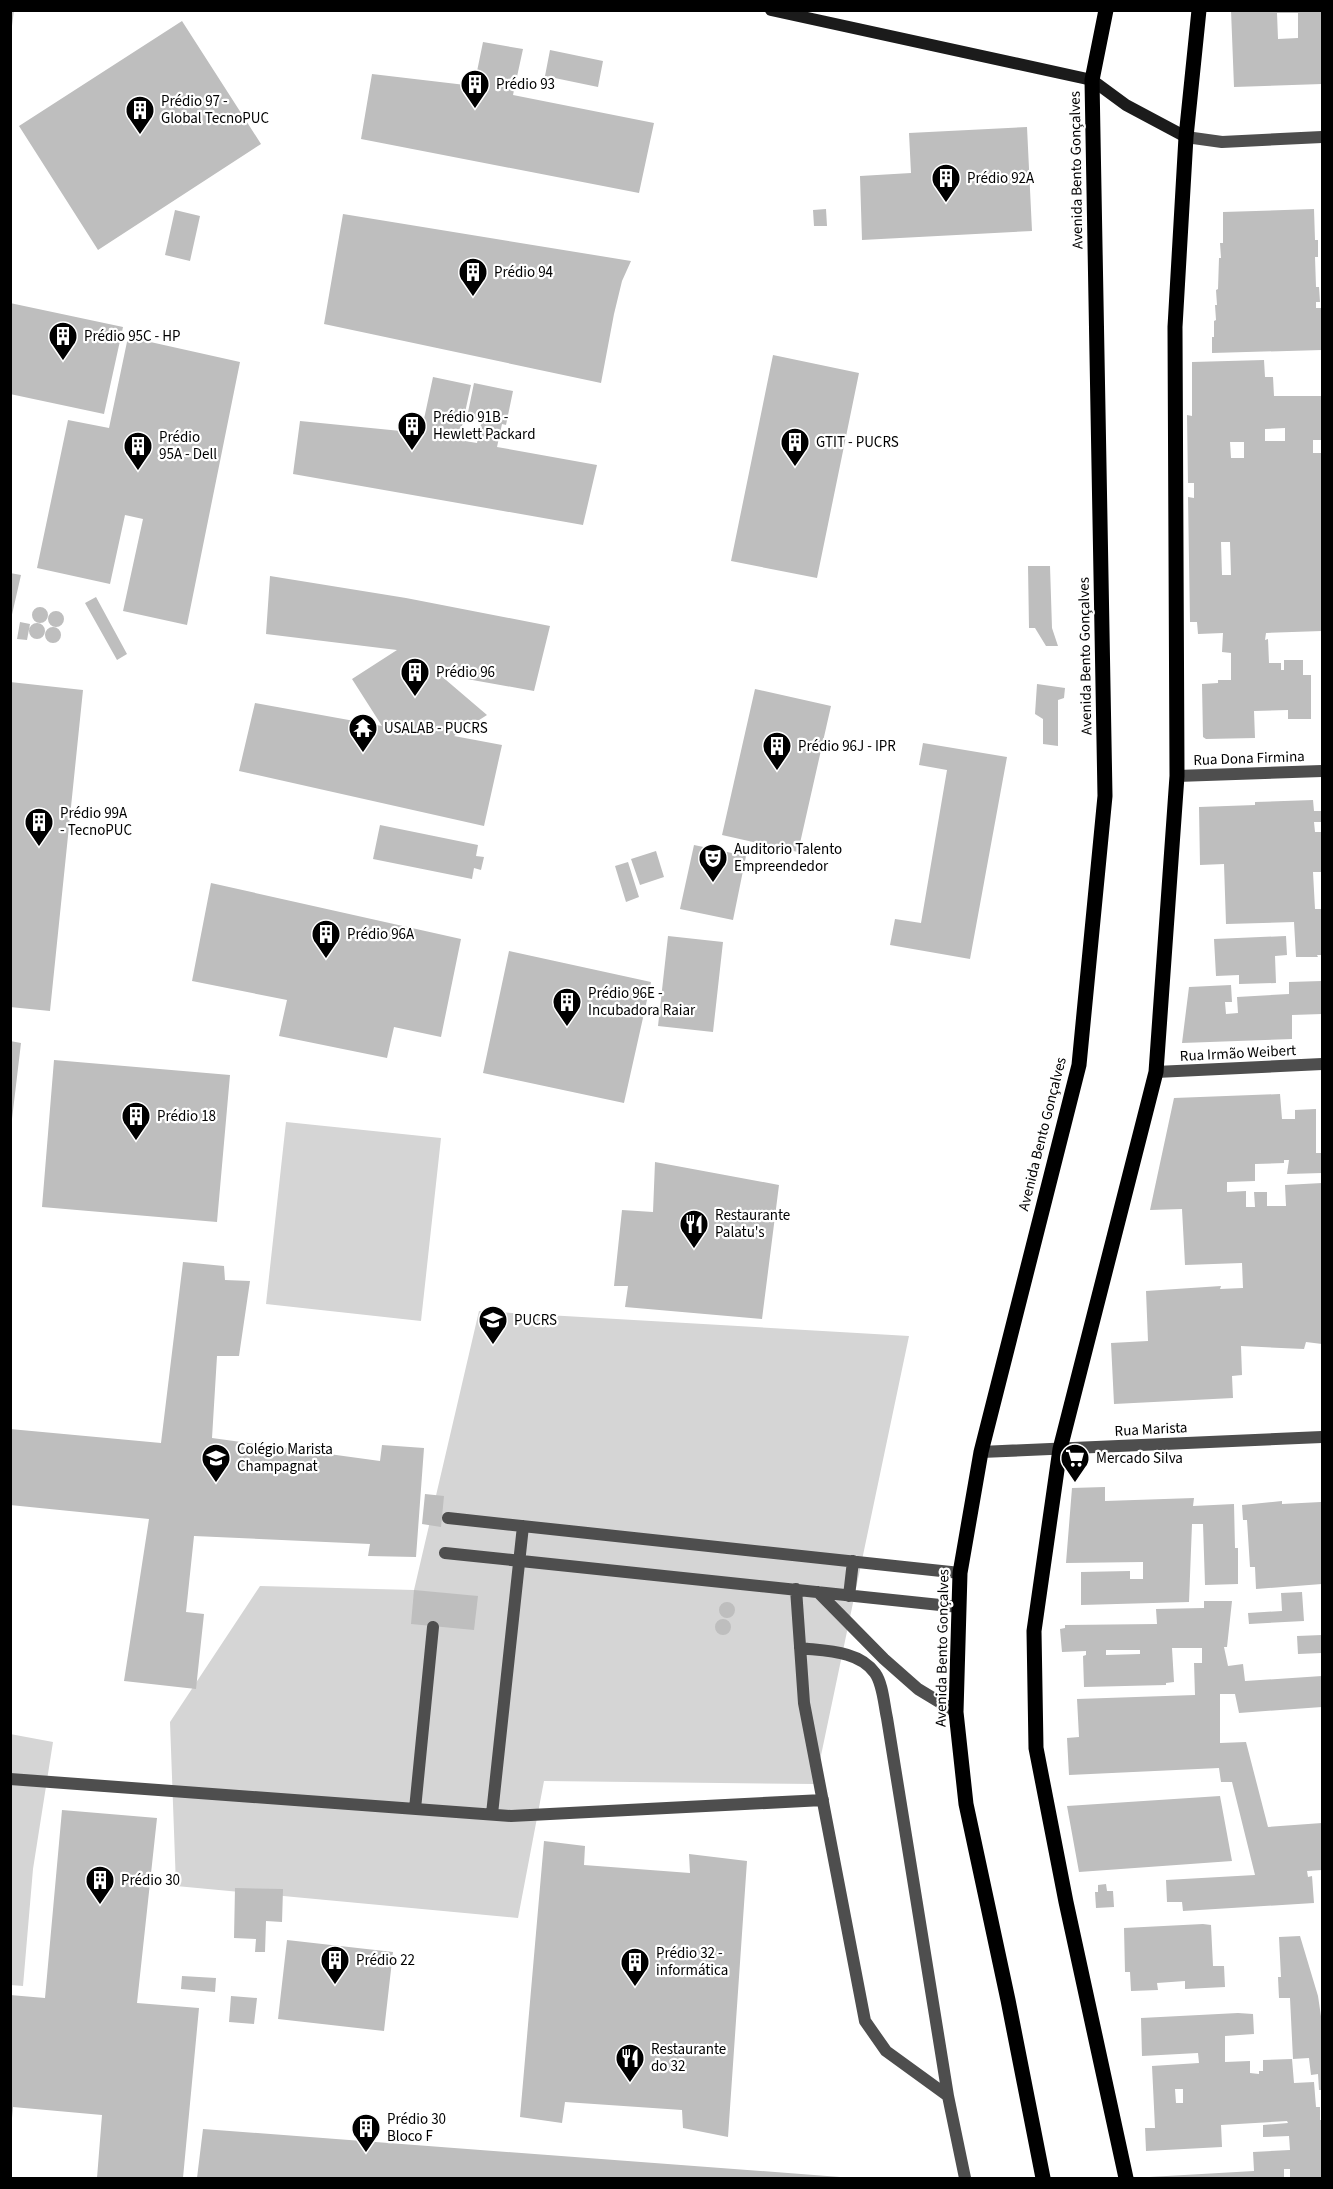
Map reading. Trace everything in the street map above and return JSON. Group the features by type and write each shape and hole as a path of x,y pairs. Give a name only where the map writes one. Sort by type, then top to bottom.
{"main road":[{"path":"771,10 1092,80 1126,105 1186,137"},
{"name":"Avenida Bento Gonçalves","path":"1043,2178 966,1804 956,1712 959,1607 960,1573 981,1452 1079,1065 1105,796 1092,80 1106,10"},
{"path":"1126,2178 1066,1902 1036,1748 1034,1631 1060,1449 1156,1072 1177,776 1175,327 1186,137 1199,10"}],"street":[{"path":"1186,137 1221,142 1323,137"},
{"name":"Rua Dona Firmina","path":"1177,776 1323,771"},
{"name":"Rua Irmão Weibert","path":"1156,1072 1323,1064"},
{"name":"Rua Marista","path":"981,1452 1323,1437"},
{"path":"448,1518 960,1573"},
{"path":"492,1814 524,1526"},
{"path":"445,1553 959,1607"},
{"path":"849,1596 853,1562"},
{"path":"796,1589 804,1703 865,2020 886,2051 948,2096"},
{"path":"818,1592 918,1689 956,1712"},
{"path":"415,1809 433,1627"},
{"path":"800,1648 837,1652 858,1659 874,1673 881,1691 948,2096 965,2178"},
{"path":"10,1779 512,1816 823,1800"}],"shaded area":[{"path":"286,1122 441,1138 421,1321 266,1304"},
{"path":"479,1311 909,1336 815,1784 544,1781 518,1918 176,1886 170,1722 260,1586 414,1590"},
{"path":"10,1734 53,1742 33,1869 23,1986 10,1985"}],"building":[{"path":"10,10 14,10 12,26 10,26"},
{"path":"1231,10 1322,10 1322,84 1234,87","holes":["1277,13 1298,13 1298,38 1278,39"]},
{"name":"Prédio 97 - Global TecnoPUC","path":"182,21 261,144 98,250 19,126"},
{"name":"Prédio 93","path":"483,42 523,49 513,95 654,123 639,193 361,139 372,74 474,86"},
{"path":"550,50 603,61 598,87 545,76"},
{"name":"Prédio 92A","path":"1027,127 1032,231 862,240 860,176 911,173 909,133"},
{"path":"826,209 827,226 814,226 813,210"},
{"path":"1314,209 1315,240 1318,240 1318,257 1315,257 1316,287 1319,287 1320,302 1316,302 1316,308 1322,308 1322,350 1212,353 1219,258 1221,258 1220,243 1223,243 1223,212"},
{"path":"175,210 200,216 190,261 165,255"},
{"name":"Prédio 94","path":"343,214 631,261 622,281 601,383 324,324"},
{"name":"Prédio 95C - HP","path":"10,303 123,327 104,414 10,394"},
{"name":"Prédio 95A - Dell","path":"128,337 240,362 187,625 123,611 143,519 125,515 110,584 37,568 68,420 109,428"},
{"name":"GTIT - PUCRS","path":"773,355 859,373 817,578 731,561"},
{"path":"1264,360 1265,377 1273,377 1274,396 1322,396 1322,440 1313,440 1313,453 1322,453 1322,631 1266,633 1265,640 1268,639 1269,663 1281,663 1281,670 1284,670 1284,660 1303,660 1303,675 1311,675 1311,719 1288,719 1288,710 1254,711 1255,738 1206,739 1203,737 1202,684 1231,680 1231,653 1222,652 1223,633 1198,634 1197,622 1190,622 1188,497 1194,498 1194,483 1188,483 1187,415 1192,416 1192,362","holes":["1285,428 1285,441 1265,441 1265,429","1230,442 1244,442 1244,458 1231,458","1221,542 1230,542 1231,575 1222,575"]},
{"name":"Prédio 91B - Hewlett Packard","path":"433,377 471,385 459,440 477,443 482,420 467,417 474,383 513,391 506,425 502,424 497,447 597,465 583,525 293,474 300,421 421,433"},
{"path":"1028,566 1050,566 1052,628 1058,646 1046,646 1035,628 1029,628"},
{"path":"10,573 21,575 11,619 10,619"},
{"name":"Prédio 96","path":"270,576 406,598 550,626 534,691 439,674 487,715 454,736 502,745 484,826 239,771 255,703 382,726 352,679 397,650 266,634"},
{"path":"96,597 127,654 117,660 85,603"},
{"path":"40,607 48,615 40,623 32,615"},
{"path":"56,611 64,619 56,627 48,619"},
{"path":"20,622 30,624 27,640 17,639"},
{"path":"37,623 45,631 37,639 29,631"},
{"path":"53,627 61,635 53,643 45,635"},
{"name":"Prédio 99A - TecnoPUC","path":"10,682 83,690 50,1011 10,1007"},
{"path":"1037,684 1065,688 1064,698 1058,700 1058,746 1043,744 1043,719 1035,714"},
{"name":"Prédio 96J - IPR","path":"755,689 831,706 798,852 722,835"},
{"path":"923,743 1007,757 970,959 890,945 895,919 921,923 947,770 919,765"},
{"path":"1313,800 1314,811 1321,811 1322,822 1314,822 1315,832 1322,832 1322,872 1313,872 1315,909 1322,909 1322,955 1296,957 1294,922 1226,924 1224,864 1200,865 1199,807"},
{"path":"380,825 478,845 476,856 484,857 481,870 474,868 472,879 373,859"},
{"name":"Auditorio Talento Empreendedor","path":"694,845 746,856 733,920 680,909"},
{"path":"656,851 664,877 640,885 631,859"},
{"path":"628,862 639,897 626,902 615,866"},
{"name":"Prédio 96A","path":"211,883 461,939 441,1037 394,1027 387,1058 279,1036 287,1000 192,981"},
{"path":"668,936 723,942 713,1032 658,1026"},
{"path":"1286,936 1287,955 1275,956 1276,983 1239,984 1239,975 1216,976 1214,939"},
{"name":"Prédio 96E - Incubadora Raiar","path":"509,951 651,982 624,1103 483,1073"},
{"path":"1322,981 1322,1014 1292,1015 1292,1039 1182,1043 1189,987 1231,985 1232,1002 1225,1002 1226,1014 1238,1013 1237,997 1289,994 1289,982"},
{"path":"10,1041 21,1043 12,1119 10,1119"},
{"name":"Prédio 18","path":"54,1060 230,1075 217,1222 42,1207"},
{"path":"1280,1094 1282,1119 1295,1119 1295,1110 1316,1109 1316,1153 1322,1153 1322,1173 1287,1174 1289,1160 1284,1160 1284,1163 1255,1164 1255,1181 1227,1182 1227,1192 1246,1191 1246,1207 1255,1207 1254,1192 1267,1192 1267,1206 1286,1206 1285,1185 1322,1183 1322,1344 1306,1342 1304,1349 1241,1346 1242,1375 1232,1376 1233,1398 1114,1404 1111,1343 1148,1341 1146,1291 1221,1286 1220,1289 1243,1288 1242,1263 1185,1265 1182,1209 1150,1210 1174,1098"},
{"name":"Restaurante Palatu's","path":"655,1162 779,1185 762,1319 625,1307 628,1286 614,1286 622,1210 653,1212"},
{"name":"Colégio Marista Champagnat","path":"183,1262 224,1266 225,1280 250,1281 239,1356 217,1356 212,1438 380,1461 382,1445 424,1448 416,1557 368,1556 370,1544 194,1536 186,1612 204,1614 196,1689 124,1681 149,1519 10,1505 10,1429 161,1443"},
{"path":"1105,1487 1105,1501 1194,1498 1193,1506 1234,1504 1238,1584 1205,1585 1203,1524 1192,1524 1189,1602 1081,1605 1081,1572 1130,1571 1130,1579 1143,1579 1143,1562 1066,1563 1072,1488"},
{"path":"425,1494 444,1496 441,1527 422,1524"},
{"path":"1282,1501 1282,1504 1321,1502 1322,1584 1256,1589 1255,1567 1250,1567 1247,1520 1243,1520 1242,1505"},
{"path":"414,1590 478,1596 474,1630 411,1624"},
{"path":"1302,1592 1304,1621 1249,1624 1248,1613 1282,1611 1281,1593"},
{"path":"1204,1601 1232,1601 1227,1647 1224,1647 1228,1666 1243,1664 1245,1681 1322,1676 1322,1707 1239,1713 1235,1694 1220,1694 1220,1743 1246,1742 1268,1827 1322,1823 1322,1870 1307,1871 1308,1877 1312,1876 1314,1903 1183,1911 1182,1902 1167,1902 1166,1880 1255,1875 1232,1782 1221,1782 1219,1768 1069,1775 1067,1738 1079,1737 1077,1699 1195,1695 1194,1663 1202,1663 1202,1648 1172,1648 1174,1682 1166,1683 1166,1685 1084,1687 1083,1656 1086,1655 1086,1651 1062,1652 1060,1629 1065,1628 1065,1625 1157,1624 1156,1609 1204,1608","holes":["1106,1650 1140,1650 1140,1654 1106,1655"]},
{"path":"727,1602 733,1604 735,1610 733,1616 727,1618 721,1616 719,1610 721,1604"},
{"path":"723,1619 729,1621 731,1627 729,1633 723,1635 717,1633 715,1627 717,1621"},
{"path":"1322,1635 1322,1653 1298,1654 1297,1636"},
{"path":"1220,1796 1232,1861 1079,1872 1067,1806"},
{"name":"Prédio 30","path":"62,1810 157,1818 137,2003 199,2008 183,2178 97,2178 102,2115 13,2107 12,2118 10,2118 10,1995 45,1998"},
{"name":"Prédio 32 - informática","path":"544,1841 585,1846 584,1865 690,1873 689,1854 747,1861 728,2137 683,2128 682,2110 565,2102 562,2123 520,2117"},
{"path":"1106,1884 1107,1891 1113,1891 1114,1907 1096,1908 1095,1892 1098,1892 1098,1885"},
{"path":"235,1888 283,1889 282,1922 266,1921 265,1952 255,1952 256,1939 234,1938"},
{"path":"1211,1925 1213,1966 1224,1966 1225,1987 1185,1989 1185,1981 1157,1983 1158,1990 1131,1991 1130,1972 1125,1972 1124,1928"},
{"path":"1300,1936 1318,1996 1322,2023 1322,2090 1319,2090 1318,2074 1311,2075 1309,2058 1293,2059 1290,1998 1279,1998 1278,1977 1281,1977 1279,1937"},
{"name":"Prédio 22","path":"287,1940 393,1952 384,2031 278,2019"},
{"path":"182,1976 216,1978 215,1992 181,1989"},
{"path":"231,1996 257,1998 254,2024 229,2022"},
{"path":"1253,2014 1254,2034 1225,2036 1225,2062 1250,2061 1250,2073 1259,2074 1259,2071 1263,2071 1263,2060 1292,2059 1294,2083 1314,2082 1316,2107 1320,2107 1320,2120 1322,2120 1322,2178 1290,2178 1290,2169 1284,2169 1284,2178 1149,2178 1254,2171 1253,2152 1290,2150 1289,2136 1263,2137 1263,2125 1288,2123 1287,2121 1221,2125 1222,2147 1146,2151 1145,2128 1155,2128 1152,2066 1199,2063 1198,2053 1142,2056 1141,2018","holes":["1175,2089 1183,2089 1183,2103 1176,2103"]},
{"name":"Prédio 30 Bloco F","path":"203,2129 840,2177 840,2178 197,2178"}],"place":[{"name":"Prédio 93","path":"475,110"},
{"name":"Prédio 97 - Global TecnoPUC","path":"140,136"},
{"name":"Prédio 92A","path":"946,204"},
{"name":"Prédio 94","path":"473,298"},
{"name":"Prédio 95C - HP","path":"63,362"},
{"name":"Prédio 91B - Hewlett Packard","path":"412,452"},
{"name":"GTIT - PUCRS","path":"795,468"},
{"name":"Prédio 95A - Dell","path":"138,472"},
{"name":"Prédio 96","path":"415,698"},
{"name":"USALAB - PUCRS","path":"363,754"},
{"name":"Prédio 96J - IPR","path":"777,772"},
{"name":"Prédio 99A - TecnoPUC","path":"39,848"},
{"name":"Auditorio Talento Empreendedor","path":"713,884"},
{"name":"Prédio 96A","path":"326,960"},
{"name":"Prédio 96E - Incubadora Raiar","path":"567,1028"},
{"name":"Prédio 18","path":"136,1142"},
{"name":"Restaurante Palatu's","path":"694,1250"},
{"name":"PUCRS","path":"493,1346"},
{"name":"Colégio Marista Champagnat","path":"216,1484"},
{"name":"Mercado Silva","path":"1075,1484"},
{"name":"Prédio 30","path":"100,1906"},
{"name":"Prédio 22","path":"335,1986"},
{"name":"Prédio 32 - informática","path":"635,1988"},
{"name":"Restaurante do 32","path":"630,2084"},
{"name":"Prédio 30 Bloco F","path":"366,2154"}]}
